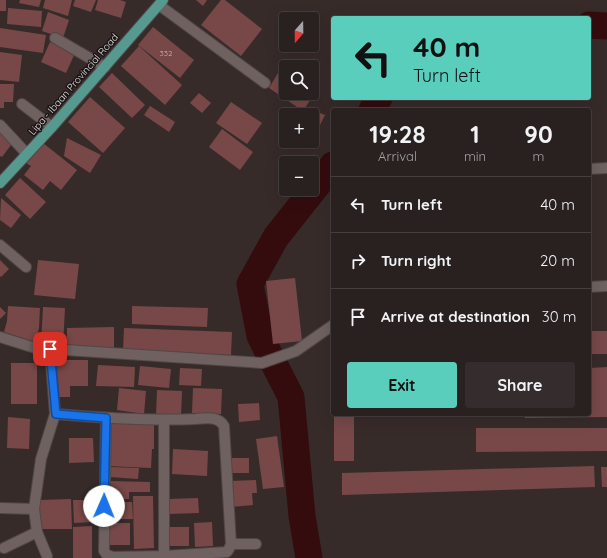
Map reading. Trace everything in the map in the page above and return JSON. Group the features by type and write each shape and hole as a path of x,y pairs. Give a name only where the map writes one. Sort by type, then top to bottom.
{"main road":[{"name":"Lipa - Ibaan Provincial Road","path":"0,183 52,127 161,2"}],"street":[{"path":"161,2 264,83"},
{"path":"55,38 105,67"},
{"path":"22,104 52,127"},
{"path":"0,125 27,154"},
{"path":"591,169 607,168"},
{"path":"0,245 26,266"},
{"path":"591,287 607,286"},
{"path":"0,337 35,348 262,363 296,351 331,326"},
{"path":"46,556 37,532 34,508 41,459 56,414 50,349"},
{"path":"56,414 106,418 164,420 208,418 217,419 222,422 224,426 231,544 229,550 222,554 164,556 107,555 104,550 106,418"},
{"path":"164,420 164,556"},
{"path":"0,508 34,508"},
{"path":"4,548 37,532"},
{"path":"231,544 256,544"}],"building":[{"path":"0,0 6,0 6,11 0,11"},
{"path":"20,0 41,0 39,7 19,3"},
{"path":"45,0 72,0 68,16 43,8"},
{"path":"75,0 96,0 91,12 73,6"},
{"path":"98,0 120,0 126,2 121,18 95,10"},
{"path":"196,0 207,0 203,6"},
{"path":"221,0 225,0 262,29 241,56 201,25"},
{"path":"8,8 42,11 41,27 7,24"},
{"path":"48,12 69,20 63,38 42,31"},
{"path":"153,27 194,60 180,78 138,45"},
{"path":"0,28 46,35 43,53 0,47"},
{"path":"50,42 75,53 66,73 41,62"},
{"path":"139,46 182,85 165,105 121,66"},
{"path":"0,52 22,55 19,82 0,80"},
{"path":"279,71 279,95 269,88"},
{"path":"112,73 145,105 132,118 99,87"},
{"path":"0,84 14,84 13,102 4,102 4,108 0,108"},
{"path":"199,93 211,103 202,113 190,103"},
{"path":"90,97 125,128 103,153 68,122"},
{"path":"287,100 310,100 305,108 299,108"},
{"path":"231,102 262,123 247,144 216,123"},
{"path":"150,106 175,122 169,132 144,115"},
{"path":"319,112 325,115 319,127"},
{"path":"0,124 17,137 2,157 0,156"},
{"path":"222,129 253,152 240,170 209,147"},
{"path":"67,138 101,155 90,173 64,156"},
{"path":"43,143 77,170 61,190 50,181 43,190 24,175 31,166 26,163"},
{"path":"20,178 46,202 30,219 5,195"},
{"path":"1,198 21,215 11,228 0,220"},
{"path":"0,260 9,269 1,277 0,276"},
{"path":"38,260 79,264 75,299 34,295"},
{"path":"295,278 302,341 273,344 266,281"},
{"path":"8,306 40,308 39,328 35,342 4,332 7,321"},
{"path":"132,306 208,308 207,327 132,324"},
{"path":"0,307 6,313 0,319"},
{"path":"43,307 65,308 63,346 41,345"},
{"path":"114,327 114,348 67,348 67,328"},
{"path":"124,328 232,332 231,355 123,351"},
{"path":"591,331 607,331 607,354 591,354"},
{"path":"57,360 88,360 88,386 70,386 70,397 59,397 59,386 57,386"},
{"path":"11,363 37,363 37,404 11,404"},
{"path":"98,365 135,367 134,387 96,386"},
{"path":"140,366 171,369 169,388 138,385"},
{"path":"607,367 607,417 525,418 524,416 591,416 591,368"},
{"path":"180,368 202,369 201,386 179,385"},
{"path":"119,388 146,391 144,414 117,410"},
{"path":"193,388 222,389 221,414 192,413"},
{"path":"157,390 182,391 181,417 156,416"},
{"path":"259,403 260,420 239,422 238,404"},
{"path":"334,416 354,416 354,461 334,461"},
{"path":"8,417 30,419 29,449 7,448"},
{"path":"108,424 154,424 154,449 152,449 151,468 107,466"},
{"path":"476,428 607,428 607,451 476,452"},
{"path":"277,436 284,487 263,489 256,439"},
{"path":"69,438 93,438 94,462 69,463"},
{"path":"173,449 208,451 207,476 172,474"},
{"path":"226,458 249,458 249,473 226,473"},
{"path":"594,466 595,487 342,495 342,473"},
{"path":"110,467 139,468 138,479 109,477"},
{"path":"601,467 607,467 607,487 602,487"},
{"path":"256,480 257,493 252,493 253,505 231,507 230,481"},
{"path":"109,481 150,482 150,492 129,492 129,499 109,499"},
{"path":"133,496 153,496 154,548 134,549"},
{"path":"198,498 199,513 169,514 168,499"},
{"path":"71,499 72,529 40,529 40,500"},
{"path":"73,500 94,500 95,522 74,523"},
{"path":"107,502 132,502 133,519 107,519"},
{"path":"212,522 213,546 195,547 194,523"},
{"path":"106,523 130,523 130,545 106,545"},
{"path":"92,526 92,558 73,558 73,527"},
{"path":"168,527 189,527 189,546 168,546"}],"waterway":[{"path":"591,25 607,26"},
{"path":"373,108 378,100"},
{"path":"309,558 302,516 291,397 260,336 250,284 276,237 331,168"}],"route":[{"path":"50,349 56,414 106,418 104,506"}]}
